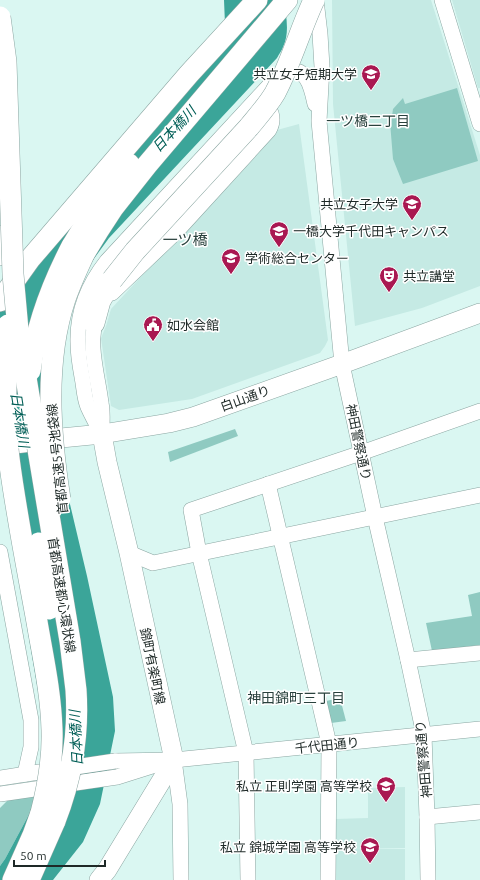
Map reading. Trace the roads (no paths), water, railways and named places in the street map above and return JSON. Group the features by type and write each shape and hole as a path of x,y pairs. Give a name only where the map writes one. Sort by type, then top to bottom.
{"highway":[{"path":"0,301 30,258 189,74 257,0"},
{"name":"首都高速5号池袋線","path":"48,817 48,790 56,754 59,721 59,696 56,656 28,461 26,419 29,376 32,355 39,327 48,298 63,262 81,230 102,199 136,155 267,0"},
{"name":"首都高速5号池袋線","path":"48,817 71,783 84,734 86,698 85,664 57,481 52,423 51,393 55,340 65,300 84,254 113,208 147,165 287,0"},
{"path":"94,324 100,301 112,280 131,256 249,127 274,95 316,4"},
{"name":"首都高速都心環状線","path":"0,17 6,69 13,259 18,330 70,641 76,691 75,735 63,798 32,835 13,880"},
{"name":"首都高速都心環状線","path":"0,68 8,276 5,390 6,433 12,478 51,708 52,730 52,751 47,790 48,817 29,880"}],"main road":[{"name":"白山通り","path":"0,446 102,434 169,423 193,417 480,313"},
{"name":"錦町有楽町線","path":"102,434 174,760"},
{"path":"105,877 174,760"}],"street":[{"path":"442,0 477,98 480,124"},
{"path":"102,434 88,406 78,345 80,314 90,286 107,261 252,102 300,52 313,29 316,4"},
{"name":"神田警察通り","path":"316,4 322,51 318,121 342,364 424,735 428,880"},
{"path":"281,73 287,70 292,70 305,76 311,86 318,121"},
{"path":"102,434 102,406 92,336 94,324 100,310 117,288 176,232 270,130 273,120 270,110 265,104 260,102 252,102"},
{"path":"0,174 3,250 0,258"},
{"path":"248,880 246,753 191,510 480,411"},
{"path":"268,484 328,744 328,880"},
{"path":"129,553 153,563 480,495"},
{"path":"0,552 31,720 30,747 32,773"},
{"path":"408,660 480,653"},
{"name":"千代田通り","path":"174,760 480,729"},
{"path":"0,778 115,761 174,760"},
{"path":"0,794 117,777 174,760"},
{"path":"174,760 180,804 181,880"},
{"path":"427,817 480,812"}],"water":[{"name":"日本橋川","path":"224,0 284,0 287,30 283,48 277,58 109,238 77,282 54,377 69,500 113,697 115,731 100,804 83,842 53,880 0,880 0,866 40,794 44,726 0,467 0,288 225,24"}],"place":[{"name":"共立女子短期大学","path":"371,91"},
{"name":"共立女子大学","path":"412,221"},
{"name":"一橋大学千代田キャンパス","path":"279,248"},
{"name":"学術総合センター","path":"231,275"},
{"name":"共立講堂","path":"389,293"},
{"name":"如水会館","path":"153,342"},
{"name":"私立 正則学園 高等学校","path":"386,803"},
{"name":"私立 錦城学園 高等学校","path":"370,864"}],"district":[{"name":"一ツ橋二丁目","path":"368,121"},
{"name":"一ツ橋","path":"185,239"},
{"name":"神田錦町三丁目","path":"296,698"}]}
